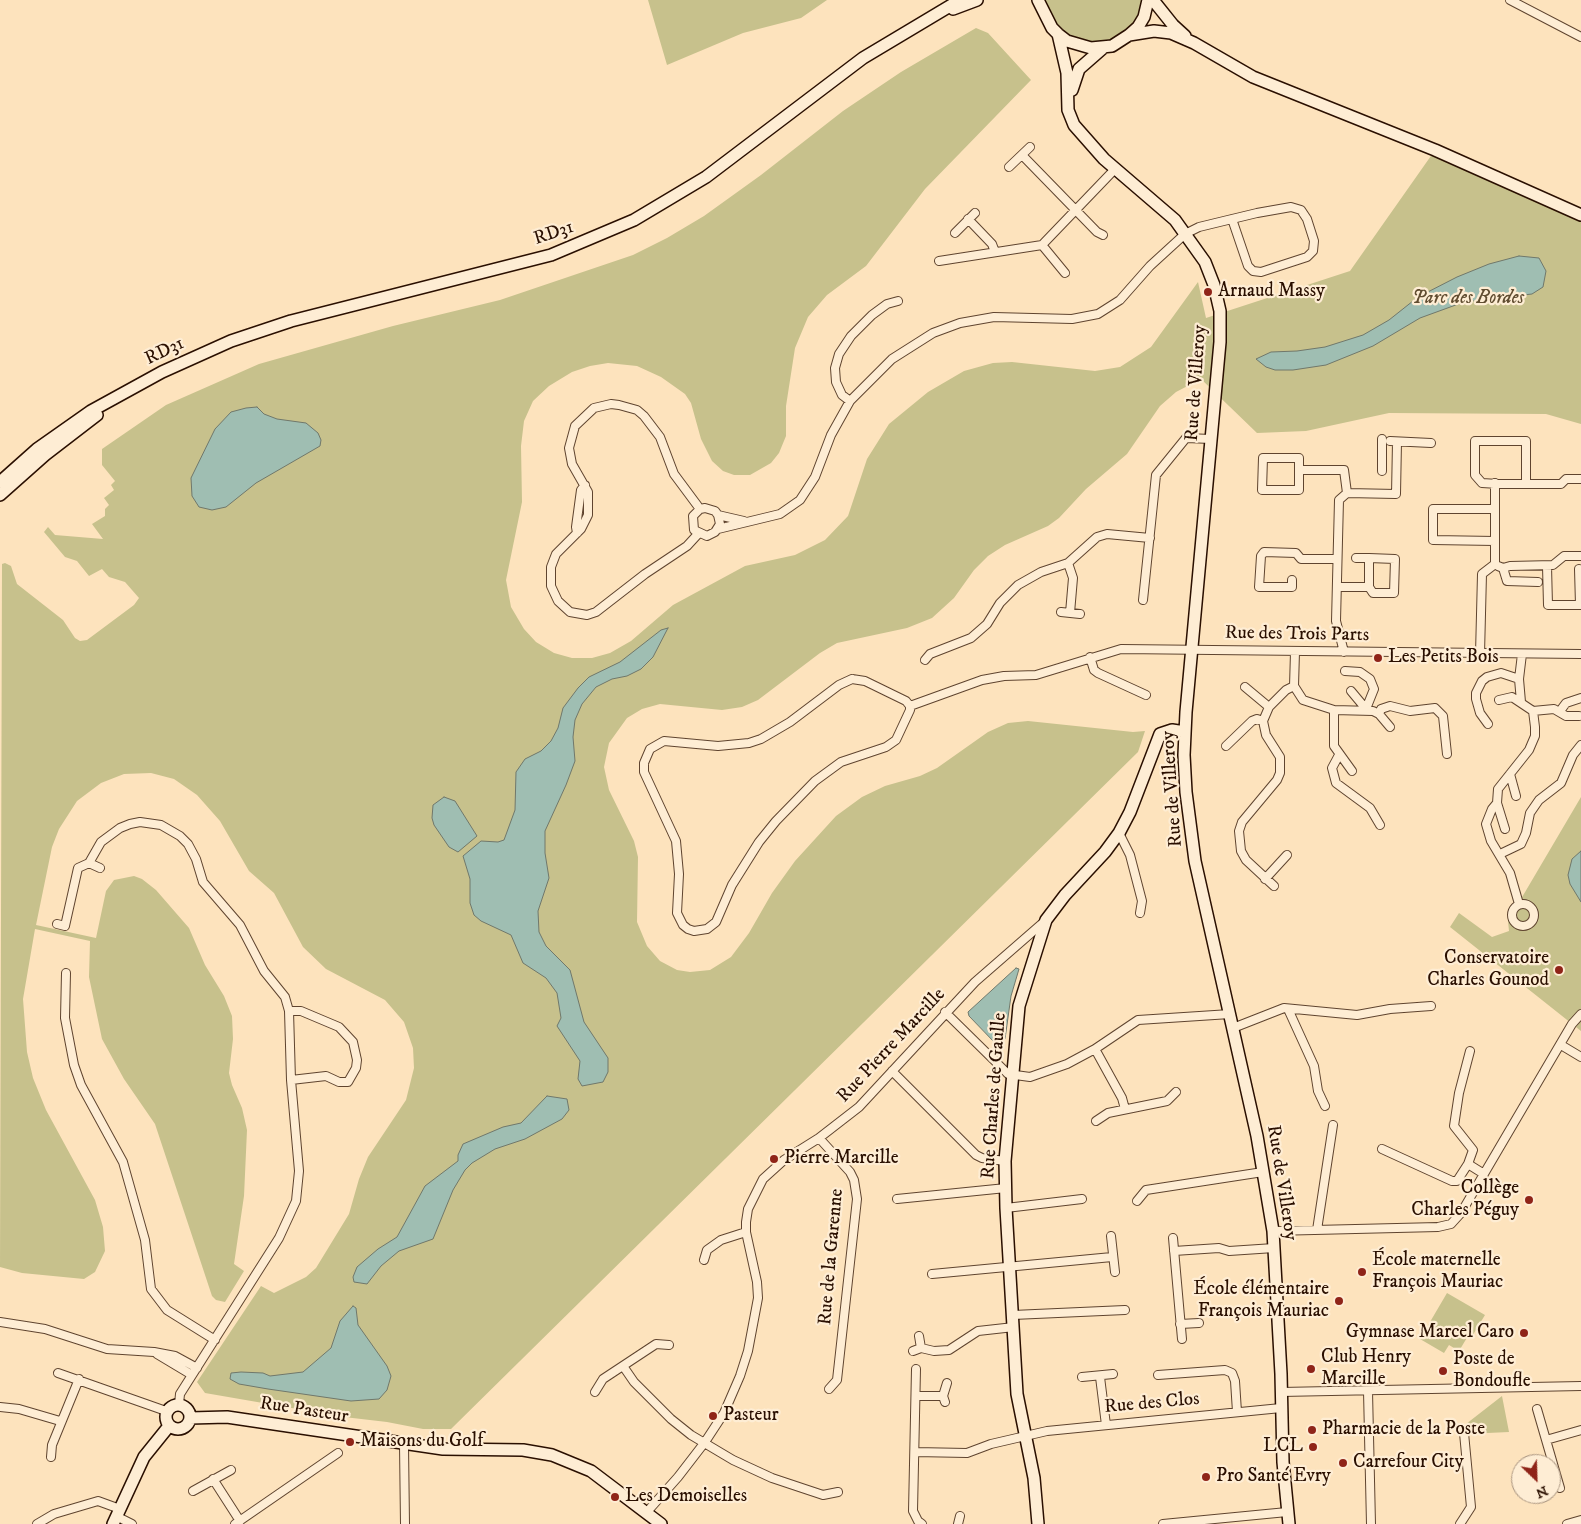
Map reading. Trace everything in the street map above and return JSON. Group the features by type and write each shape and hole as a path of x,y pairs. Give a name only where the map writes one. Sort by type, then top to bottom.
{"street":[{"name":"RD31","path":"0,482 60,432 91,410 195,356 263,330 551,255 634,220 706,177 863,58 960,0"},
{"name":"RD31","path":"933,16 976,0"},
{"path":"1038,0 1052,28 1067,41 1079,46 1103,48"},
{"path":"1069,102 1079,69 1103,48 1123,40 1138,27 1144,17 1148,0"},
{"path":"1153,0 1173,25 1194,44"},
{"path":"1510,0 1581,37"},
{"path":"1129,35 1154,31 1171,34 1194,44 1253,77 1435,150 1581,215"},
{"name":"Rue de Villeroy","path":"1058,34 1067,73 1068,110 1074,125 1115,169 1167,213 1185,234 1205,262 1214,285 1220,311 1220,342 1185,732 1186,792 1193,846 1233,1028 1273,1230 1281,1408 1289,1524"},
{"path":"1009,167 1030,147"},
{"path":"1022,155 1097,232 1103,235"},
{"path":"939,261 1042,245 1115,169"},
{"path":"746,521 718,515 710,508 700,509 693,516 692,521 694,530 698,534 707,536 718,529 780,514 790,508 808,490 822,462 831,435 850,401 892,359 920,340 946,328 994,317 1080,318 1106,310 1120,300 1150,266 1185,234 1232,219 1282,208 1297,208 1307,219 1314,241 1314,250 1307,257 1261,272 1253,271 1248,266 1232,219"},
{"path":"955,234 975,213"},
{"path":"968,219 992,244 995,252"},
{"path":"1042,245 1066,273"},
{"path":"850,401 842,395 836,382 835,368 839,354 851,336 872,314 887,304 898,301"},
{"name":"RD31","path":"0,495 68,437 139,385"},
{"path":"698,534 688,546 645,574 596,612 587,615 570,612 558,602 550,577 556,554 586,522 589,507 585,485 575,470 570,457 570,441 575,426 594,408 611,404 628,407 637,410 650,422 660,437 674,474 700,509"},
{"path":"1144,600 1155,480 1159,471 1186,438 1211,439"},
{"path":"1390,441 1431,443"},
{"path":"1382,471 1382,454 1390,441"},
{"path":"1344,652 1336,621 1339,500 1347,493 1396,494 1397,454 1390,441"},
{"path":"1526,484 1526,441 1475,441 1477,479 1482,483 1495,484 1526,484 1561,484 1566,480 1581,480"},
{"path":"1382,454 1397,454"},
{"path":"1263,458 1299,458 1299,470 1299,490 1262,490 1263,458"},
{"path":"1299,470 1344,470 1347,493"},
{"path":"1495,484 1495,564"},
{"path":"1495,509 1433,509 1433,540 1495,541"},
{"path":"718,515 718,529"},
{"path":"925,660 930,654 962,643 979,632 1007,594 1028,578 1068,563 1102,535 1150,538"},
{"path":"1292,580 1292,587 1259,587 1261,556 1264,552 1296,553 1301,559 1338,559"},
{"path":"1502,568 1510,566 1547,566 1553,565 1564,556 1581,556"},
{"path":"1356,558 1369,558 1395,559 1394,593 1373,593 1369,587 1369,558"},
{"path":"1068,563 1073,578 1070,613"},
{"path":"1495,564 1502,568 1507,581 1538,582"},
{"path":"1480,654 1482,574 1495,564"},
{"path":"1547,566 1548,605 1580,605 1580,569"},
{"path":"1337,586 1369,587"},
{"path":"1061,612 1080,614"},
{"name":"Rue des Trois Parts","path":"910,706 982,680 1004,676 1036,675 1121,649 1581,654"},
{"path":"1294,652 1294,686 1303,700 1334,710 1366,709 1379,714 1390,727"},
{"path":"1521,702 1519,679 1522,654"},
{"path":"1090,657 1094,670 1098,673 1146,695"},
{"path":"1345,671 1360,672 1370,679 1373,696 1366,709"},
{"path":"1488,724 1480,713 1476,699 1476,693 1482,681 1487,677 1501,673 1519,679"},
{"path":"852,680 865,681 906,701 910,706 910,710 896,740 886,747 842,762 828,771 776,821 745,863 712,926 694,931 683,925 677,913 679,874 676,842 644,772 644,762 650,750 664,741 718,746 749,743 790,722 839,685 852,680"},
{"path":"1274,886 1246,860 1238,841 1242,822 1277,780 1280,772 1280,757 1266,735 1263,721 1269,707 1286,690 1294,686"},
{"path":"1245,688 1269,707"},
{"path":"1351,691 1366,709"},
{"path":"1499,700 1512,697 1533,710 1545,708 1560,711 1566,716 1579,716"},
{"path":"1560,711 1566,703 1581,698"},
{"path":"1379,714 1381,709 1390,706 1410,711 1435,708 1443,716 1446,754"},
{"path":"1334,710 1333,742 1339,755 1352,771"},
{"path":"1506,828 1497,803 1498,789 1528,750 1535,736 1533,710"},
{"path":"1226,746 1252,721 1257,719 1263,721"},
{"name":"Rue Charles de Gaulle","path":"1038,1524 1034,1478 1017,1394 1006,1208 1006,1160 1019,1006 1046,920 1064,895 1106,852 1118,834 1130,812 1160,734 1172,730 1185,732"},
{"path":"1500,854 1521,844 1526,833 1530,813 1540,800 1561,784 1573,755 1581,745"},
{"path":"1339,755 1332,768 1336,783 1370,808 1380,825"},
{"path":"1510,774 1516,796"},
{"path":"1497,803 1492,809 1486,824 1491,841 1510,873 1519,904"},
{"path":"56,924 65,926 78,868 89,863 101,842 120,828 130,824 156,824 180,836 193,851 203,882 240,925 264,971 285,997 289,1011 292,1080 299,1155 299,1187 290,1219 180,1394 179,1404"},
{"path":"1118,834 1130,854 1142,901 1140,913"},
{"path":"1265,879 1287,855"},
{"path":"89,863 100,868"},
{"name":"Rue Pierre Marcille","path":"646,1513 678,1478 705,1442 730,1401 748,1351 758,1298 756,1275 746,1232 748,1209 763,1180 784,1160 819,1138 859,1108 945,1012 975,982 1046,920"},
{"path":"66,973 65,1018 74,1065 87,1097 123,1162 145,1240 151,1289 167,1310 214,1340"},
{"path":"1233,1028 1279,1009 1357,1015 1390,1009 1431,1006"},
{"path":"1288,1009 1314,1066 1318,1091 1324,1106"},
{"path":"289,1011 301,1011 339,1027 353,1042 357,1060 356,1068 348,1082 339,1082 326,1076 292,1080"},
{"path":"945,1012 1001,1069 1012,1076 1030,1077 1048,1072 1095,1049 1138,1020 1230,1014"},
{"path":"1273,1230 1445,1226 1456,1220 1561,1045 1575,1018 1581,1014"},
{"path":"1561,1045 1581,1057"},
{"path":"1095,1049 1122,1098 1125,1109"},
{"path":"1382,1148 1452,1181 1457,1181 1468,1164 1473,1150 1454,1126 1459,1093 1470,1051"},
{"path":"892,1071 976,1155 982,1158 1006,1160"},
{"path":"1096,1121 1108,1113 1167,1101 1176,1092"},
{"path":"1317,1230 1333,1125"},
{"name":"Rue de la Garenne","path":"819,1138 850,1172 854,1180 857,1199 837,1380 829,1389"},
{"path":"1468,1164 1484,1174"},
{"path":"1137,1201 1146,1190 1263,1172"},
{"path":"896,1199 1006,1188"},
{"path":"1006,1208 1073,1196 1082,1199"},
{"path":"704,1260 706,1250 721,1240 746,1232"},
{"path":"1111,1236 1115,1272"},
{"path":"1173,1238 1182,1339"},
{"path":"1174,1251 1219,1248 1229,1252 1274,1248"},
{"path":"932,1274 1112,1257"},
{"path":"1013,1316 1125,1310"},
{"path":"0,1322 46,1329 107,1348 154,1352 175,1356 197,1368"},
{"path":"1180,1324 1199,1323"},
{"path":"913,1351 921,1348 934,1351 949,1350 978,1331 1014,1328"},
{"path":"919,1336 921,1348"},
{"path":"595,1392 603,1379 656,1344 669,1345"},
{"path":"154,1352 192,1375"},
{"path":"623,1366 628,1375 658,1407 691,1435 733,1460 772,1478 823,1495 838,1492"},
{"path":"916,1369 913,1511 918,1521 922,1524"},
{"path":"1158,1375 1225,1370 1232,1373 1237,1412"},
{"path":"58,1373 166,1411"},
{"path":"1082,1377 1100,1377 1113,1374"},
{"path":"1100,1377 1106,1425"},
{"path":"51,1457 52,1445 60,1421 79,1380"},
{"path":"916,1396 944,1399 947,1382"},
{"path":"1281,1392 1581,1386"},
{"path":"1368,1391 1371,1524"},
{"path":"179,1404 187,1408 190,1418 184,1428 176,1430 169,1426 165,1418 166,1411 179,1404"},
{"path":"0,1408 19,1409 60,1421"},
{"name":"Rue des Clos","path":"915,1452 967,1453 1025,1435 1281,1408"},
{"path":"1537,1409 1550,1454"},
{"name":"Rue Pasteur","path":"190,1418 227,1417 404,1445 443,1449 523,1450 552,1455 591,1471 661,1524"},
{"path":"116,1516 144,1457 169,1426"},
{"path":"1546,1440 1581,1430"},
{"path":"1460,1524 1470,1507 1464,1433"},
{"path":"404,1445 405,1524"},
{"path":"213,1479 238,1522 338,1454"},
{"path":"193,1490 230,1470"},
{"path":"37,1524 54,1514 98,1502 116,1516 132,1524"},
{"path":"1163,1524 1287,1512"},
{"path":"1567,1524 1581,1520"}],"green space":[{"path":"648,0 827,0 801,18 743,33 667,65"},
{"path":"1042,0 1143,0 1137,20 1132,27 1110,42 1098,44 1075,41 1052,22"},
{"name":"Parc des Bordes","path":"976,28 988,33 1031,80 925,189 866,266 827,295 808,317 795,348 786,406 786,436 779,453 771,463 750,475 734,475 723,471 712,461 701,439 691,403 685,394 661,377 637,366 608,363 572,372 549,386 533,401 524,421 521,446 522,502 506,580 511,607 524,629 536,642 554,653 572,658 592,658 610,653 631,641 673,605 745,566 795,555 825,540 848,516 867,459 889,424 928,392 964,371 993,363 1012,362 1095,371 1120,367 1151,347 1198,282 1206,318 1350,271 1433,153 1581,219 1581,424 1546,414 1389,413 1306,431 1257,433 1201,379 1176,392 1160,406 1127,454 1086,489 1059,518 1048,526 1005,545 988,556 974,570 954,598 932,618 907,628 837,643 820,653 758,700 742,707 722,710 660,704 642,709 627,718 609,743 604,767 609,790 634,841 638,857 637,922 647,946 660,961 677,970 690,972 710,970 731,957 749,933 772,893 795,861 836,816 862,797 885,786 920,776 937,768 988,732 1008,723 1028,721 1133,732 1145,731 1138,752 451,1429 423,1429 205,1393 197,1382 261,1286 274,1293 306,1277 316,1268 349,1214 359,1179 368,1157 406,1100 414,1068 413,1048 404,1022 385,1000 326,969 303,947 274,893 249,871 220,821 197,795 174,779 151,773 124,774 101,783 77,801 59,829 52,847 36,925 96,938 106,891 114,880 134,876 142,879 156,890 189,928 205,965 224,996 232,1016 233,1039 229,1073 242,1108 247,1130 244,1196 234,1264 244,1271 225,1302 216,1300 212,1296 155,1124 124,1079 102,1039 89,977 90,941 35,929 23,999 27,1052 33,1078 46,1110 95,1200 103,1227 105,1251 95,1272 84,1279 22,1273 0,1267 2,564 5,563 11,566 17,584 63,620 75,638 80,641 87,640 134,605 139,598 125,582 109,577 102,569 89,576 77,561 65,557 44,532 48,527 55,535 103,539 92,524 105,516 105,509 109,505 104,498 114,490 111,485 115,481 102,465 102,449 166,405 259,364 393,326 500,300 633,255 704,216 761,175 843,111 901,72"},
{"path":"1581,797 1581,1031 1450,927 1459,913 1492,937 1509,931 1508,921"},
{"path":"1447,1293 1485,1315 1471,1338 1468,1336 1459,1351 1449,1345 1444,1353 1420,1339"},
{"path":"1502,1396 1509,1432 1466,1434 1466,1424"}],"shaded area":[{"path":"1519,256 1539,258 1546,271 1543,287 1532,294 1464,302 1420,318 1373,346 1326,365 1293,370 1275,370 1266,367 1256,359 1271,352 1325,347 1363,335 1389,320 1418,297 1457,277 1489,264"},
{"path":"257,407 264,414 277,419 306,423 318,433 321,440 320,446 256,483 226,507 212,510 199,507 192,496 191,478 215,429 231,412"},
{"path":"668,628 653,657 641,669 596,687 582,704 575,720 573,737 575,761 545,831 545,853 549,878 538,911 539,932 546,946 570,970 584,1022 608,1058 608,1072 603,1082 582,1086 578,1079 580,1061 557,1026 561,1018 557,993 546,978 523,963 511,935 481,921 474,915 470,903 470,879 463,856 481,841 498,842 504,840 515,810 516,772 525,759 541,751 551,741 558,728 563,708 578,688 589,677 620,662 661,630"},
{"path":"444,797 455,801 477,836 458,852 449,847 434,825 432,818 433,805"},
{"path":"1581,851 1581,902 1570,884 1568,875 1572,859"},
{"path":"1016,968 1019,969 1011,996 1005,1039 995,1043 969,1016 968,1012"},
{"path":"547,1096 567,1099 569,1110 562,1119 525,1139 495,1149 472,1163 465,1170 453,1190 433,1239 399,1251 381,1266 367,1284 354,1282 353,1277 357,1267 378,1249 397,1237 425,1186 458,1161 458,1155 463,1144 503,1127 521,1123"},
{"path":"353,1306 356,1308 358,1325 387,1366 391,1376 387,1390 379,1399 351,1401 239,1384 230,1379 231,1373 241,1372 263,1373 270,1376 303,1372 331,1348 340,1321"}],"place":[{"name":"Arnaud Massy","path":"1208,292"},
{"name":"Les Petits Bois","path":"1378,658"},
{"name":"Conservatoire Charles Gounod","path":"1559,970"},
{"name":"Pierre Marcille","path":"774,1159"},
{"name":"Collège Charles Péguy","path":"1529,1200"},
{"name":"École maternelle François Mauriac","path":"1362,1272"},
{"name":"École élémentaire François Mauriac","path":"1339,1301"},
{"name":"Gymnase Marcel Caro","path":"1524,1333"},
{"name":"Club Henry Marcille","path":"1311,1369"},
{"name":"Poste de Bondoufle","path":"1443,1371"},
{"name":"Pasteur","path":"713,1416"},
{"name":"Pharmacie de la Poste","path":"1312,1430"},
{"name":"Maisons du Golf","path":"350,1442"},
{"name":"LCL","path":"1313,1447"},
{"name":"Carrefour City","path":"1343,1463"},
{"name":"Pro Santé Evry","path":"1206,1477"},
{"name":"Les Demoiselles","path":"615,1497"}]}
